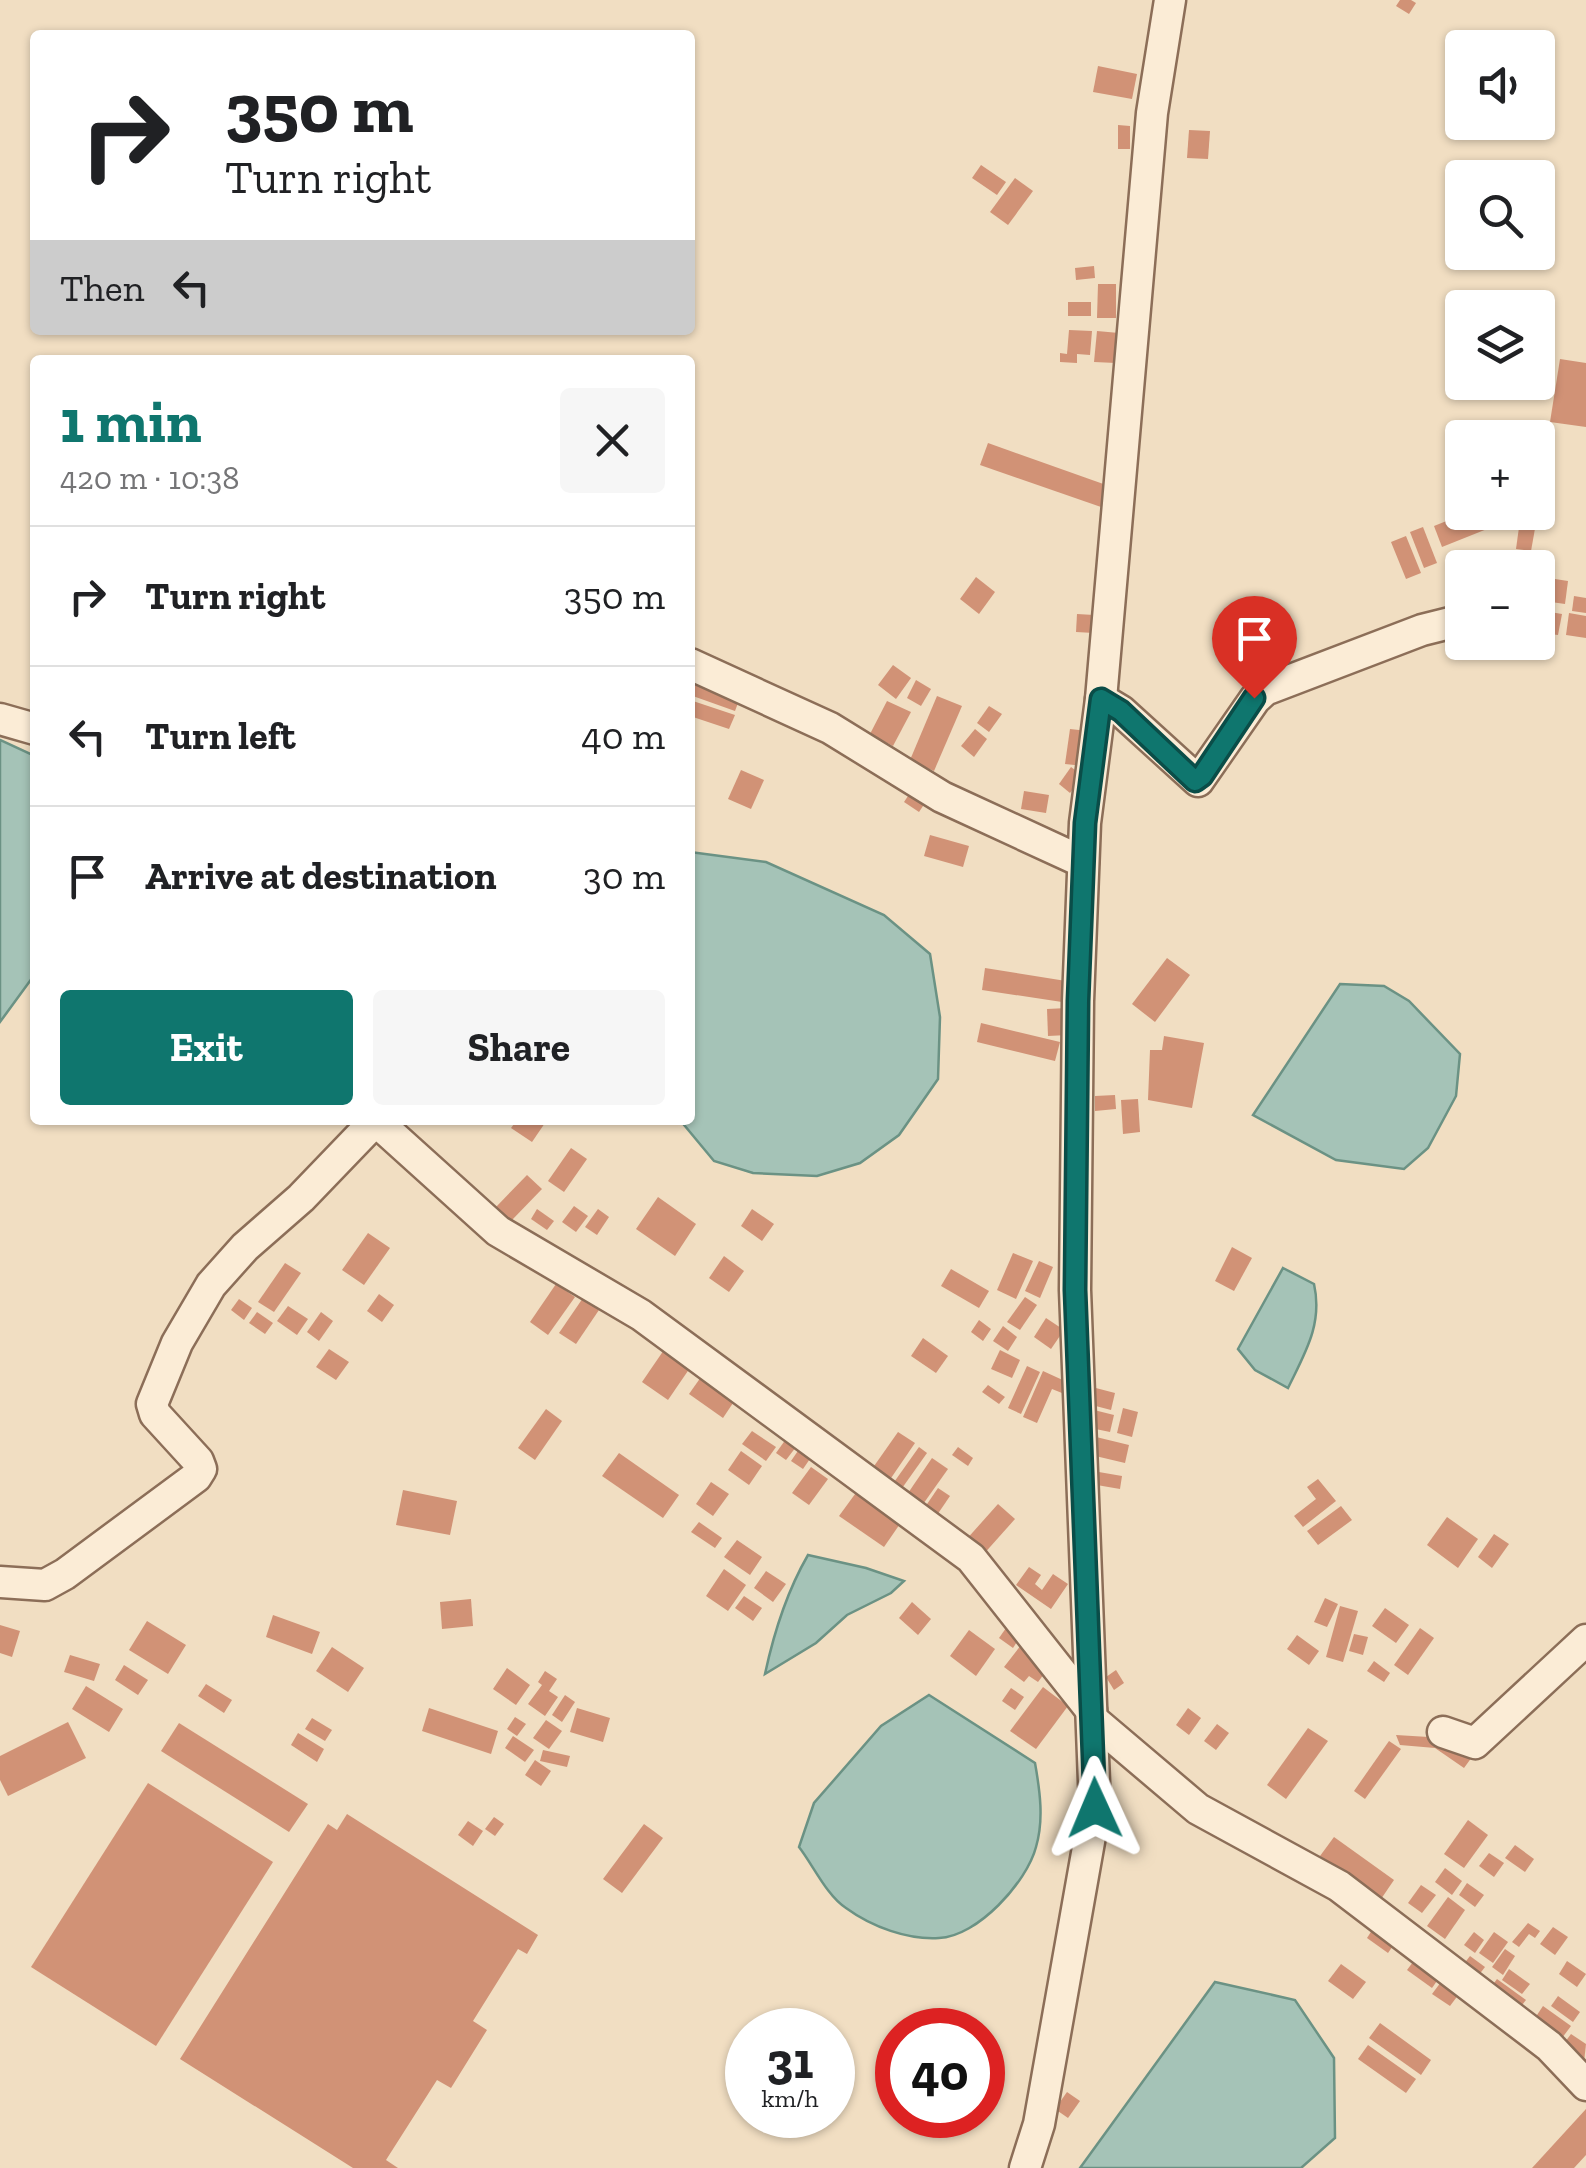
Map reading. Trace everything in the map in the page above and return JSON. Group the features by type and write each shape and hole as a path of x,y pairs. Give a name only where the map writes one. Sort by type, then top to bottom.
{"street":[{"path":"1026,2168 1039,2124 1095,1808 1075,1290 1078,1001 1085,823 1101,699 1152,113 1170,0"},
{"path":"1101,699 1121,711 1198,781 1254,698 1265,690 1445,624"},
{"path":"695,666 830,728 942,797 1084,862"},
{"path":"0,719 30,728"},
{"path":"0,1582 45,1585 55,1580 196,1477 201,1469 198,1461 155,1414 152,1404 177,1343 211,1285 234,1259 302,1198 371,1125"},
{"path":"381,1125 498,1231 641,1315 971,1558 1092,1715 1198,1808 1339,1886 1549,2046 1586,2085"},
{"path":"1443,1732 1474,1743 1586,1640"}],"shaded area":[{"path":"0,740 30,754 30,981 0,1022"},
{"path":"695,853 766,862 884,915 930,954 940,1017 938,1079 899,1135 860,1163 817,1176 753,1173 714,1161 684,1125 695,1125"},
{"path":"1340,984 1384,986 1409,1001 1460,1054 1456,1096 1428,1148 1404,1169 1336,1160 1253,1115"},
{"path":"1283,1268 1314,1284 1316,1299 1311,1338 1288,1388 1255,1370 1238,1349"},
{"path":"808,1555 904,1581 891,1593 847,1615 816,1643 765,1674 782,1613"},
{"path":"929,1695 1035,1763 1040,1805 1036,1847 1011,1891 969,1928 939,1938 903,1934 856,1915 833,1896 799,1847 814,1803 881,1726"},
{"path":"1215,1982 1295,2000 1334,2058 1335,2138 1301,2168 1080,2168"}],"building":[{"path":"1400,0 1416,3 1409,14 1396,6"},
{"path":"1098,66 1137,74 1132,99 1093,92"},
{"path":"1118,125 1130,126 1130,149 1118,149"},
{"path":"1189,130 1210,131 1208,159 1187,158"},
{"path":"981,165 1006,182 997,195 972,178"},
{"path":"1015,178 1033,191 1008,225 990,212"},
{"path":"1094,266 1095,278 1076,280 1075,268"},
{"path":"1098,284 1116,284 1116,318 1097,318"},
{"path":"1068,302 1091,302 1091,316 1068,316"},
{"path":"1069,330 1092,331 1090,355 1077,354 1077,363 1060,362 1060,353 1067,354"},
{"path":"1097,331 1119,333 1116,363 1094,362"},
{"path":"1560,359 1586,363 1586,427 1550,420"},
{"path":"988,443 1109,486 1101,507 980,465"},
{"path":"1445,522 1445,530 1484,530 1442,547 1434,526"},
{"path":"1423,527 1437,563 1424,568 1410,532"},
{"path":"1519,530 1535,530 1531,550 1516,549"},
{"path":"1406,536 1421,573 1406,579 1391,542"},
{"path":"976,577 995,592 979,614 960,599"},
{"path":"1555,579 1568,581 1565,604 1555,603"},
{"path":"1574,596 1586,598 1586,613 1572,611"},
{"path":"1555,613 1562,614 1555,635"},
{"path":"1569,613 1586,616 1586,638 1566,635"},
{"path":"1077,614 1094,615 1094,633 1076,632"},
{"path":"893,665 911,678 896,699 878,685"},
{"path":"695,679 741,695 735,711 695,697"},
{"path":"916,680 931,689 921,706 907,698"},
{"path":"937,696 962,706 934,771 910,760"},
{"path":"887,701 911,712 893,746 870,734"},
{"path":"695,702 735,715 729,729 695,718"},
{"path":"989,706 1002,714 989,732 977,723"},
{"path":"975,729 987,739 974,757 961,746"},
{"path":"1070,729 1088,731 1084,766 1065,764"},
{"path":"1071,767 1083,776 1070,793 1059,784"},
{"path":"741,770 764,780 751,809 728,799"},
{"path":"912,790 927,800 919,812 904,802"},
{"path":"1024,791 1049,795 1046,813 1021,809"},
{"path":"930,835 969,846 963,867 924,856"},
{"path":"1167,958 1190,975 1155,1022 1132,1004"},
{"path":"985,968 1066,981 1062,1002 982,990"},
{"path":"1067,1008 1068,1035 1048,1036 1047,1009"},
{"path":"981,1023 1060,1042 1055,1061 977,1042"},
{"path":"1164,1036 1204,1043 1192,1108 1148,1100 1150,1050 1162,1050"},
{"path":"1115,1095 1116,1109 1095,1111 1095,1096"},
{"path":"1138,1099 1140,1132 1123,1134 1121,1100"},
{"path":"513,1125 544,1125 532,1142 511,1128"},
{"path":"571,1148 587,1159 564,1192 548,1181"},
{"path":"527,1175 542,1189 511,1221 496,1207"},
{"path":"658,1197 696,1224 675,1256 636,1229"},
{"path":"574,1206 588,1216 576,1232 562,1222"},
{"path":"537,1209 554,1221 547,1230 531,1219"},
{"path":"598,1209 609,1217 597,1235 585,1227"},
{"path":"752,1209 774,1224 762,1241 741,1226"},
{"path":"368,1233 390,1248 364,1285 342,1270"},
{"path":"1232,1247 1252,1258 1234,1291 1215,1281"},
{"path":"1013,1253 1033,1261 1016,1299 997,1290"},
{"path":"724,1256 744,1271 729,1292 709,1278"},
{"path":"1039,1261 1053,1267 1040,1298 1025,1291"},
{"path":"285,1263 301,1273 274,1312 258,1302"},
{"path":"951,1269 989,1291 979,1308 941,1286"},
{"path":"556,1284 575,1297 548,1335 530,1322"},
{"path":"379,1294 394,1305 382,1322 367,1311"},
{"path":"585,1295 601,1307 576,1344 559,1333"},
{"path":"1025,1297 1037,1305 1020,1330 1007,1322"},
{"path":"239,1299 252,1308 244,1320 231,1310"},
{"path":"288,1306 308,1319 297,1335 277,1321"},
{"path":"257,1312 273,1323 265,1334 249,1323"},
{"path":"321,1312 333,1321 319,1341 307,1332"},
{"path":"1046,1318 1064,1330 1051,1349 1034,1337"},
{"path":"979,1320 991,1329 983,1341 971,1332"},
{"path":"1003,1326 1017,1337 1008,1351 993,1341"},
{"path":"923,1338 948,1356 936,1373 911,1356"},
{"path":"668,1344 694,1362 668,1400 642,1382"},
{"path":"329,1349 349,1362 336,1380 316,1367"},
{"path":"1000,1350 1020,1360 1012,1378 991,1369"},
{"path":"1027,1366 1040,1372 1021,1414 1008,1408"},
{"path":"1043,1371 1067,1382 1062,1393 1052,1389 1037,1423 1023,1417"},
{"path":"701,1377 735,1400 723,1418 689,1394"},
{"path":"988,1385 1005,1397 999,1404 982,1392"},
{"path":"1092,1387 1115,1393 1111,1410 1088,1404"},
{"path":"1123,1408 1138,1412 1132,1437 1117,1433"},
{"path":"546,1409 562,1421 535,1460 518,1448"},
{"path":"1090,1409 1114,1415 1110,1432 1086,1427"},
{"path":"752,1431 776,1447 766,1461 742,1444"},
{"path":"898,1432 915,1443 889,1481 872,1469"},
{"path":"1092,1436 1129,1445 1125,1463 1087,1454"},
{"path":"786,1439 796,1447 786,1460 776,1453"},
{"path":"802,1445 814,1453 803,1469 791,1461"},
{"path":"919,1447 927,1453 900,1491 892,1485"},
{"path":"958,1447 973,1458 968,1466 952,1455"},
{"path":"741,1451 762,1466 749,1485 728,1470"},
{"path":"619,1453 679,1495 663,1518 602,1476"},
{"path":"932,1458 948,1469 921,1507 906,1496"},
{"path":"811,1467 828,1479 809,1505 792,1493"},
{"path":"1093,1471 1122,1476 1120,1489 1091,1484"},
{"path":"1318,1479 1336,1501 1303,1527 1294,1516 1316,1499 1307,1487"},
{"path":"711,1482 729,1494 713,1516 696,1504"},
{"path":"938,1488 950,1496 935,1518 923,1510"},
{"path":"403,1490 457,1501 450,1535 396,1525"},
{"path":"858,1490 902,1521 884,1547 839,1516"},
{"path":"998,1504 1015,1519 982,1556 965,1541"},
{"path":"1341,1506 1352,1520 1318,1545 1307,1531"},
{"path":"1447,1517 1478,1539 1458,1568 1427,1545"},
{"path":"699,1522 722,1538 715,1548 691,1532"},
{"path":"1494,1534 1509,1544 1492,1568 1478,1557"},
{"path":"737,1540 762,1557 750,1575 724,1557"},
{"path":"1029,1567 1041,1575 1035,1584 1042,1590 1053,1574 1068,1584 1051,1609 1016,1585"},
{"path":"724,1569 746,1585 728,1611 706,1596"},
{"path":"766,1571 786,1584 773,1602 754,1588"},
{"path":"744,1596 762,1608 753,1621 735,1608"},
{"path":"1325,1598 1338,1604 1327,1627 1314,1622"},
{"path":"471,1599 473,1626 442,1629 440,1602"},
{"path":"912,1602 931,1619 918,1635 899,1618"},
{"path":"1340,1606 1358,1611 1343,1662 1326,1657"},
{"path":"1385,1608 1409,1625 1396,1643 1372,1626"},
{"path":"273,1615 320,1632 312,1654 266,1637"},
{"path":"147,1621 186,1645 168,1674 129,1650"},
{"path":"1011,1621 1024,1631 1013,1648 999,1638"},
{"path":"0,1625 20,1631 12,1657 0,1653"},
{"path":"1420,1628 1434,1638 1408,1675 1394,1665"},
{"path":"969,1630 995,1649 976,1676 950,1656"},
{"path":"1354,1634 1368,1637 1363,1655 1349,1651"},
{"path":"1297,1635 1319,1651 1309,1665 1287,1649"},
{"path":"1021,1645 1047,1670 1038,1682 1029,1676 1024,1682 1004,1667"},
{"path":"332,1647 364,1668 348,1692 316,1671"},
{"path":"70,1655 100,1664 94,1681 64,1672"},
{"path":"1374,1661 1390,1673 1384,1682 1367,1671"},
{"path":"124,1665 148,1680 138,1695 115,1680"},
{"path":"507,1668 530,1685 516,1705 493,1689"},
{"path":"1116,1670 1124,1683 1114,1690 1106,1677"},
{"path":"545,1671 557,1679 549,1691 558,1697 545,1716 528,1704 542,1685 538,1682"},
{"path":"206,1684 232,1700 224,1713 198,1696"},
{"path":"86,1686 123,1709 109,1732 72,1709"},
{"path":"1043,1687 1068,1706 1036,1749 1010,1731"},
{"path":"1011,1688 1024,1697 1015,1710 1002,1701"},
{"path":"565,1695 575,1702 562,1722 552,1715"},
{"path":"429,1708 498,1731 491,1754 422,1731"},
{"path":"577,1708 610,1718 603,1742 570,1732"},
{"path":"1188,1708 1201,1718 1189,1735 1176,1725"},
{"path":"515,1717 526,1724 517,1736 507,1729"},
{"path":"312,1718 332,1730 325,1741 305,1729"},
{"path":"546,1720 562,1731 549,1749 533,1738"},
{"path":"68,1722 86,1758 8,1796 0,1780 0,1756"},
{"path":"179,1723 308,1804 289,1832 161,1751"},
{"path":"1217,1724 1229,1733 1216,1750 1204,1741"},
{"path":"1308,1728 1328,1741 1286,1799 1267,1785"},
{"path":"298,1733 324,1749 317,1762 291,1745"},
{"path":"1396,1735 1445,1738 1472,1757 1464,1768 1435,1748 1400,1745"},
{"path":"513,1736 534,1750 525,1762 505,1748"},
{"path":"1389,1741 1401,1749 1365,1799 1354,1791"},
{"path":"543,1750 570,1756 567,1767 540,1761"},
{"path":"535,1760 551,1771 541,1786 525,1775"},
{"path":"148,1783 273,1862 156,2046 31,1967"},
{"path":"347,1814 538,1935 527,1954 518,1949 473,2021 487,2030 451,2088 437,2080 386,2160 398,2168 353,2168 180,2059 328,1824 337,1830"},
{"path":"494,1817 504,1824 495,1836 485,1829"},
{"path":"1468,1820 1488,1835 1464,1868 1444,1854"},
{"path":"468,1821 483,1831 473,1846 458,1835"},
{"path":"644,1824 663,1838 622,1893 603,1879"},
{"path":"1334,1837 1394,1880 1381,1899 1320,1856"},
{"path":"1515,1845 1534,1859 1525,1872 1505,1858"},
{"path":"1489,1853 1504,1863 1494,1877 1479,1866"},
{"path":"1445,1868 1462,1881 1452,1895 1435,1882"},
{"path":"1467,1883 1484,1895 1475,1907 1459,1895"},
{"path":"1421,1885 1436,1895 1422,1913 1408,1903"},
{"path":"1448,1897 1465,1910 1445,1939 1427,1926"},
{"path":"1528,1923 1540,1931 1535,1938 1529,1934 1519,1947 1512,1942"},
{"path":"1376,1924 1397,1940 1388,1953 1367,1938"},
{"path":"1553,1927 1568,1937 1555,1955 1540,1944"},
{"path":"1474,1932 1484,1940 1475,1953 1464,1945"},
{"path":"1494,1932 1508,1942 1493,1963 1479,1953"},
{"path":"1505,1949 1515,1956 1503,1975 1492,1967"},
{"path":"1419,1954 1444,1971 1432,1988 1407,1970"},
{"path":"1470,1956 1485,1967 1471,1985 1456,1974"},
{"path":"1567,1961 1586,1974 1577,1987 1559,1974"},
{"path":"1341,1964 1366,1982 1353,1999 1328,1981"},
{"path":"1509,1969 1530,1984 1522,1994 1502,1980"},
{"path":"1444,1978 1462,1990 1450,2006 1432,1994"},
{"path":"1497,1979 1526,2000 1518,2010 1489,1990"},
{"path":"1558,1996 1580,2012 1573,2022 1551,2006"},
{"path":"1543,2006 1571,2026 1562,2038 1535,2018"},
{"path":"1380,2023 1431,2060 1421,2075 1369,2038"},
{"path":"1571,2034 1586,2044 1584,2062 1562,2046"},
{"path":"1368,2045 1416,2079 1406,2093 1358,2059"},
{"path":"1067,2092 1080,2101 1068,2118 1055,2109"},
{"path":"1586,2109 1586,2155 1574,2168 1532,2168"}],"route":[{"path":"1095,1808 1075,1290 1078,1001 1085,823 1101,699 1121,711 1198,781 1254,698"}]}
